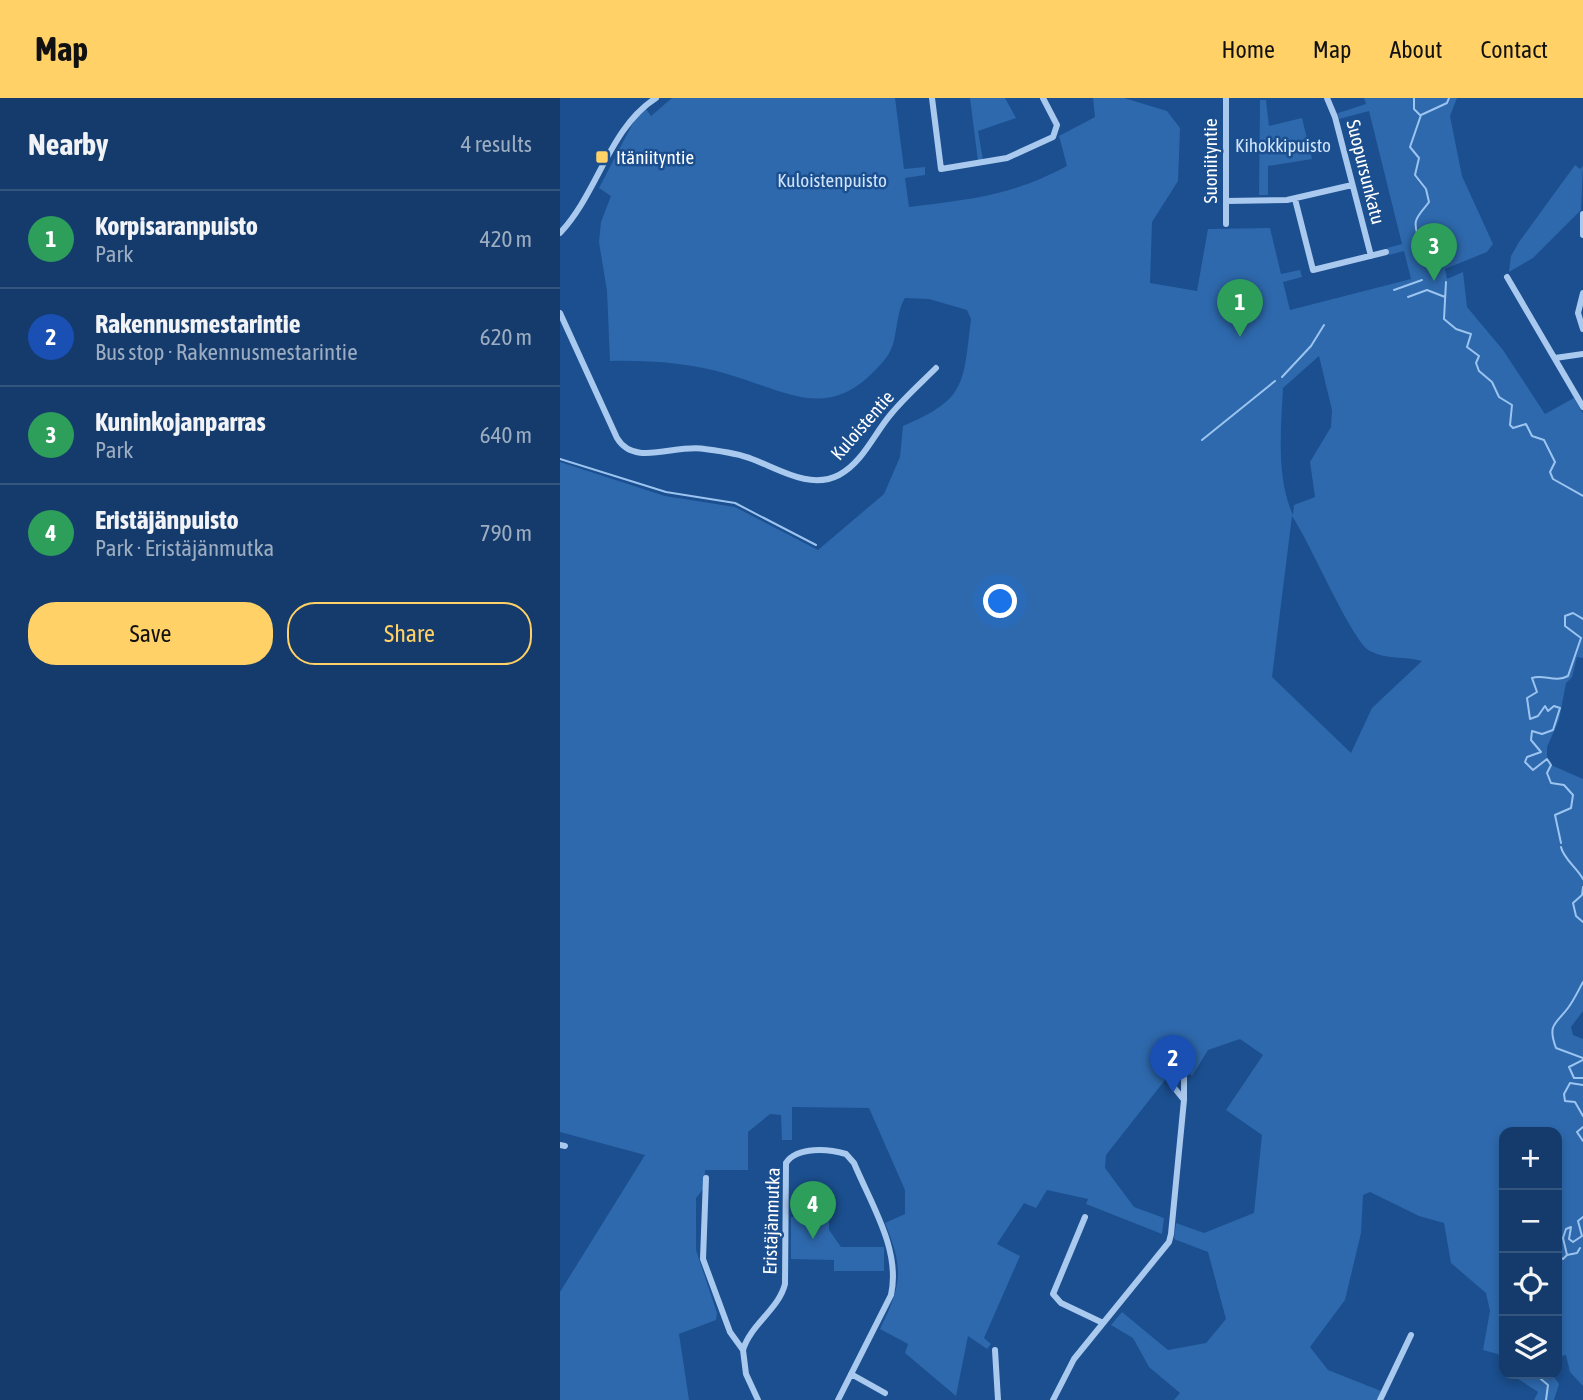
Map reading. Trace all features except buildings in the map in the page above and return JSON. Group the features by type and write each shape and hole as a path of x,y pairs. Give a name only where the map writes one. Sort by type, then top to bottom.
{"street":[{"path":"560,233 588,197 632,118 656,98"},
{"path":"932,98 941,169 1007,158 1053,137 1057,125 1043,98"},
{"name":"Suoniityntie","path":"1226,98 1226,224"},
{"name":"Suopursunkatu","path":"1327,98 1335,117 1371,256"},
{"path":"1226,201 1296,199 1352,185"},
{"path":"1296,199 1313,270 1386,252"},
{"path":"1583,214 1583,235"},
{"path":"1507,277 1583,407"},
{"path":"1583,293 1578,313 1583,329"},
{"name":"Kuloistentie","path":"560,313 617,438 629,452 639,454 676,448 701,448 743,456 799,478 824,478 841,474 859,458 891,414 936,368"},
{"path":"1555,358 1583,354"},
{"path":"1053,1400 1065,1371 1169,1241 1184,1100"},
{"name":"Eristäjänmutka","path":"743,1350 745,1341 779,1298 785,1283 786,1163 791,1155 800,1152 837,1151 846,1154 854,1163 895,1265 891,1295 838,1400"},
{"path":"706,1178 703,1259 730,1332 743,1350 746,1374 758,1400"},
{"path":"1085,1217 1053,1294 1061,1303 1103,1323"},
{"path":"1380,1400 1411,1335"},
{"path":"995,1350 998,1400"},
{"path":"852,1374 885,1393"}],"green space":[{"name":"Kuloistenpuisto","path":"672,98 895,98 904,169 925,167 925,175 905,178 909,207 990,195 1027,184 1067,166 1059,136 1095,117 1093,98 1124,98 1167,111 1180,128 1178,181 1152,222 1150,283 1197,291 1208,229 1270,228 1281,274 1300,270 1302,277 1283,282 1290,310 1411,279 1404,251 1389,255 1387,248 1402,244 1369,111 1339,119 1338,113 1366,104 1364,98 1457,98 1450,116 1462,176 1493,244 1487,252 1445,269 1447,279 1463,272 1467,307 1503,350 1545,414 1574,398 1583,414 1583,658 1577,657 1572,677 1566,683 1559,720 1547,747 1547,759 1551,765 1583,779 1583,1011 1571,1027 1573,1035 1583,1039 1583,1386 1570,1372 1566,1355 1562,1356 1562,1127 1499,1127 1499,1356 1483,1350 1490,1311 1486,1293 1451,1263 1444,1223 1419,1216 1370,1192 1363,1195 1361,1233 1345,1300 1310,1347 1328,1370 1381,1391 1377,1400 1174,1400 1180,1393 1149,1367 1133,1338 1111,1325 1122,1312 1168,1350 1206,1343 1226,1319 1208,1252 1174,1239 1176,1223 1204,1233 1254,1213 1262,1135 1226,1110 1263,1055 1240,1039 1208,1050 1192,1076 1181,1071 1169,1075 1106,1155 1105,1168 1134,1207 1164,1218 1162,1234 1086,1204 1088,1199 1047,1190 1036,1208 1024,1203 997,1244 1020,1256 984,1338 991,1344 987,1349 968,1336 956,1396 905,1353 908,1344 880,1329 893,1300 898,1277 898,1265 885,1223 905,1214 905,1190 869,1108 792,1107 792,1140 782,1140 781,1115 770,1114 748,1132 748,1170 705,1170 704,1188 696,1198 696,1250 717,1313 716,1320 679,1334 689,1400 560,1400 560,1292 645,1155 560,1132 560,462 665,496 735,507 818,550 884,494 900,457 903,426 940,407 958,387 966,359 971,319 967,310 929,299 905,298 893,344 886,358 866,379 848,391 829,398 792,395 699,367 610,361 607,291 599,242 601,222 611,196 599,188 635,119 646,109 651,116","holes":["1319,356 1332,410 1331,427 1310,462 1315,497 1294,505 1293,515 1282,469 1283,388","1292,516 1362,644 1382,656 1422,661 1372,708 1351,753 1272,677"]},
{"path":"970,98 1005,98 1016,118 978,131 983,160 978,161"},
{"name":"Kihokkipuisto","path":"1260,100 1266,100 1269,126 1302,118 1312,159 1268,166 1268,195 1259,195"},
{"path":"1575,165 1580,169 1583,166 1581,210 1533,258 1509,272 1511,256 1519,242"},
{"path":"791,1217 829,1217 829,1230 841,1247 884,1247 884,1271 834,1271 834,1260 791,1259"},
{"path":"1518,1379 1556,1379 1559,1384 1554,1400 1534,1400 1538,1392"}],"waterway":[{"path":"1414,98 1414,109 1420,115"},
{"path":"1439,270 1427,255 1417,233 1417,218 1429,202 1426,189 1415,175 1419,158 1410,147 1421,115 1447,103 1449,98"},
{"path":"1394,290 1422,280"},
{"path":"1446,282 1444,319 1456,329 1471,334 1467,347 1479,356 1476,363 1479,371 1492,382 1499,397 1512,405 1510,425 1513,428 1526,424 1532,436 1544,440 1555,462 1550,472 1553,479 1583,496"},
{"path":"1408,297 1427,290 1445,297"},
{"path":"1282,377 1311,346 1324,325"},
{"path":"1202,440 1275,381"},
{"path":"560,459 666,492 735,503 816,545"},
{"path":"1561,843 1555,815 1571,808 1573,795 1564,785 1551,783 1547,773 1551,765 1547,759 1533,770 1525,762 1527,757 1541,752 1531,740 1532,731 1542,734 1553,730 1560,708 1554,706 1548,711 1545,706 1538,716 1530,719 1527,698 1537,692 1532,678 1559,679 1568,676 1581,638 1565,626 1565,616 1573,613 1583,619"},
{"path":"1561,847 1583,879"},
{"path":"1583,887 1582,895 1573,903 1576,916 1583,922"},
{"path":"1583,982 1554,1025 1552,1034 1556,1048 1583,1058"},
{"path":"1583,1060 1569,1067 1574,1078 1583,1078"},
{"path":"1583,1085 1570,1083 1564,1094 1565,1101 1575,1102 1583,1116"},
{"path":"1583,1127 1577,1132 1583,1141"},
{"path":"1562,1258 1567,1255 1563,1238 1566,1229 1571,1227 1569,1239 1573,1242 1582,1236 1578,1221 1583,1217"},
{"path":"1567,1255 1577,1253 1580,1248"},
{"path":"1541,1379 1548,1385 1546,1400"}],"place":[{"name":"Itäniityntie","path":"602,157"},
{"name":"Kuninkojanparras","path":"1434,281"},
{"name":"Korpisaranpuisto","path":"1240,337"},
{"name":"Rakennusmestarintie","path":"1173,1093"},
{"name":"Eristäjänpuisto","path":"813,1239"}]}
